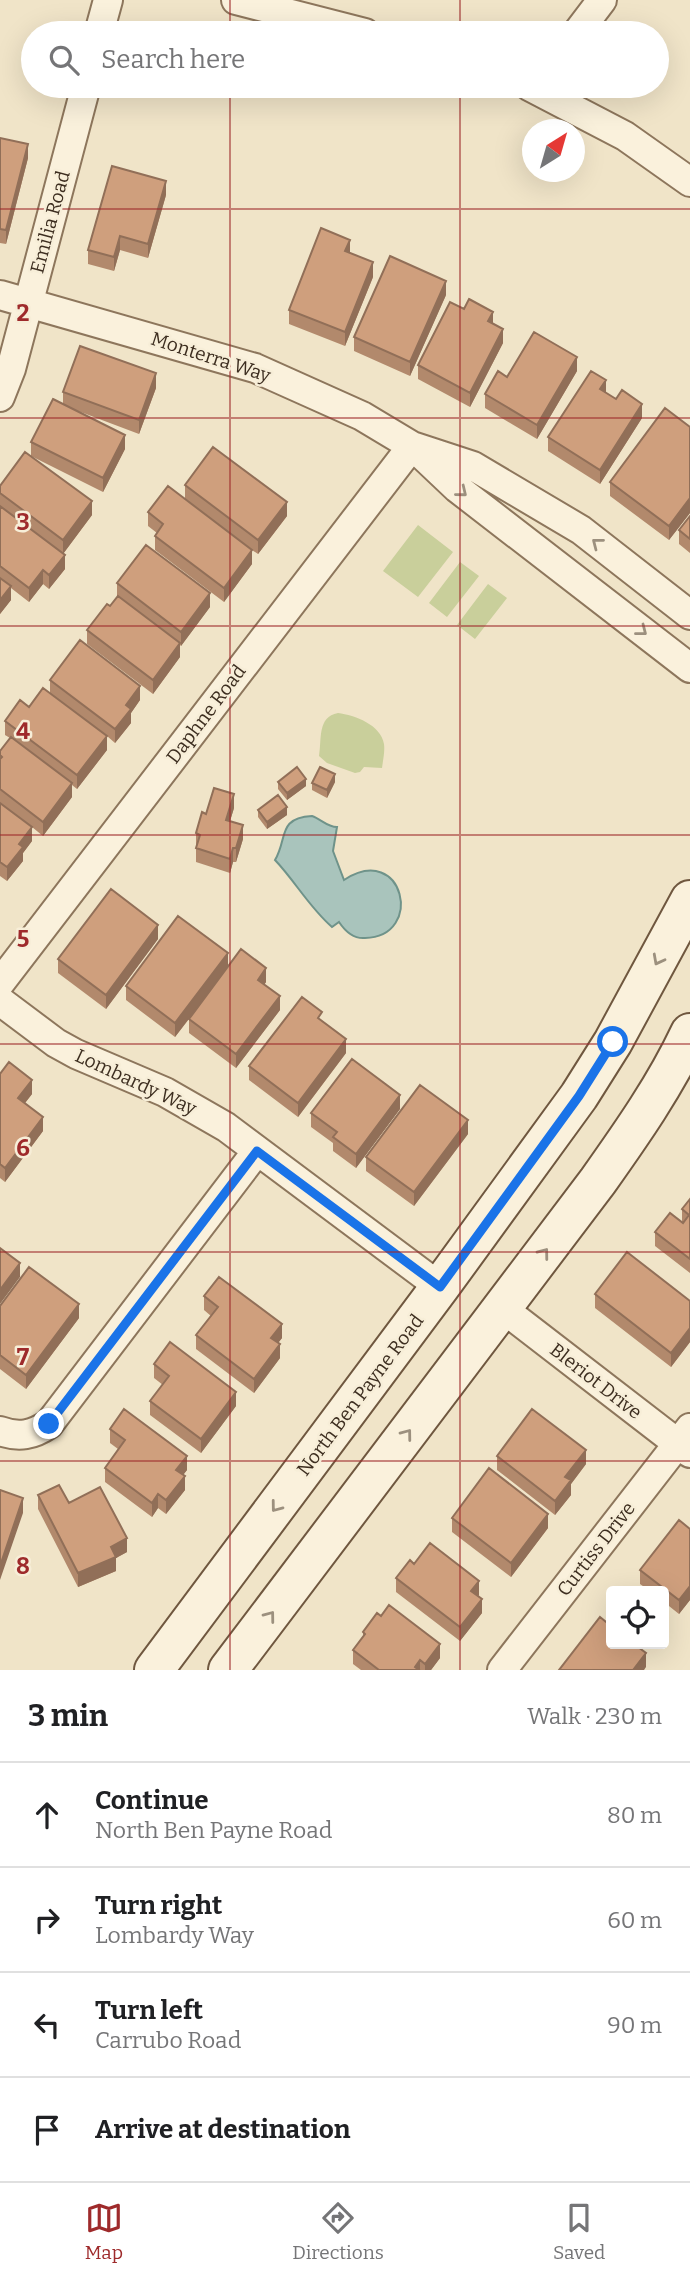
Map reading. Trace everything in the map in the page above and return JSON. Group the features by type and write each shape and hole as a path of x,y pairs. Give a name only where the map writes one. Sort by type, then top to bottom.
{"street":[{"path":"102,21 108,0"},
{"path":"236,0 318,21"},
{"path":"586,21 602,0"},
{"name":"Emilia Road","path":"0,397 11,369 83,98"},
{"path":"556,98 625,135 690,182"},
{"name":"Monterra Way","path":"0,295 255,368 362,416 412,446 457,488 690,667"},
{"name":"Monterra Way","path":"412,446 473,466 518,491 581,530 690,615"},
{"name":"Daphne Road","path":"0,984 412,446"},
{"name":"North Ben Payne Road","path":"154,1670 579,1096 613,1042 690,900"},
{"name":"Lombardy Way","path":"0,1001 56,1043 165,1092 226,1127 440,1287"},
{"path":"228,1670 598,1181 634,1130 677,1060 690,1033"},
{"path":"13,1433 38,1431 49,1424 257,1151"},
{"path":"440,1287 502,1308"},
{"name":"Bleriot Drive","path":"502,1308 686,1442"},
{"name":"Curtiss Drive","path":"502,1670 686,1442"}],"green space":[{"path":"418,525 453,552 418,597 383,571"},
{"path":"460,562 479,576 447,617 429,603"},
{"path":"488,584 507,598 475,639 457,625"},
{"path":"338,713 359,719 378,731 384,744 382,768 364,767 355,773 327,763 319,756 324,724 331,715"}],"water":[{"path":"312,816 337,827 333,851 344,880 365,871 381,872 393,881 400,894 401,909 395,923 384,934 361,938 350,934 339,922 332,927 275,860 288,825"}],"building":[{"path":"0,138 28,144 6,230 0,229"},
{"path":"112,166 166,181 148,244 120,236 114,257 88,250"},
{"path":"321,228 350,240 345,251 373,262 345,332 289,310"},
{"path":"390,256 446,281 410,362 354,337"},
{"path":"469,299 493,312 488,321 503,329 470,393 418,365 450,302 464,309"},
{"path":"534,332 577,357 537,425 485,394 498,371 507,377"},
{"path":"80,346 156,373 139,420 63,392"},
{"path":"591,371 606,380 600,389 616,399 622,390 642,404 600,470 548,437"},
{"path":"53,399 125,435 103,478 31,442"},
{"path":"665,408 690,427 690,498 669,526 610,482"},
{"path":"213,447 287,502 258,540 185,485"},
{"path":"25,452 92,501 63,540 0,493 0,486"},
{"path":"168,486 252,550 224,588 155,536 163,524 148,512"},
{"path":"0,506 65,555 49,575 43,570 29,588 0,566"},
{"path":"690,516 690,539 679,530"},
{"path":"146,545 210,593 181,632 117,583"},
{"path":"0,578 11,586 0,600"},
{"path":"118,596 180,643 153,680 87,630 107,604 110,606"},
{"path":"80,640 140,686 126,705 131,709 115,729 50,680"},
{"path":"43,688 107,736 77,775 5,721 20,700 29,707"},
{"path":"11,737 72,783 43,822 0,789 0,751"},
{"path":"297,767 306,779 287,793 278,782"},
{"path":"320,767 335,774 327,790 312,783"},
{"path":"214,788 234,794 226,820 243,825 230,859 196,848 200,835 196,833 202,812 206,814"},
{"path":"278,795 287,807 267,822 258,810"},
{"path":"0,803 32,827 19,844 23,847 7,867 0,862"},
{"path":"111,889 158,925 106,995 58,959"},
{"path":"178,916 228,953 175,1023 126,986"},
{"path":"241,949 266,968 258,980 280,996 236,1054 189,1019"},
{"path":"302,997 322,1012 318,1018 346,1039 298,1103 249,1066"},
{"path":"352,1059 400,1095 356,1154 333,1137 337,1132 311,1113"},
{"path":"9,1062 32,1080 18,1098 43,1117 5,1168 0,1164 0,1074"},
{"path":"420,1085 468,1120 414,1192 366,1157"},
{"path":"690,1199 690,1259 655,1232 670,1213 683,1223 689,1215 682,1209"},
{"path":"0,1248 20,1263 0,1290"},
{"path":"627,1252 690,1301 690,1328 671,1353 595,1294"},
{"path":"29,1267 79,1304 26,1375 0,1355 0,1306"},
{"path":"219,1277 282,1324 271,1338 280,1344 254,1379 196,1335 218,1307 204,1296"},
{"path":"170,1342 236,1392 201,1439 150,1401 169,1376 154,1364"},
{"path":"124,1409 187,1456 176,1470 185,1476 166,1500 158,1494 152,1503 105,1468 125,1440 110,1429"},
{"path":"532,1409 586,1450 565,1477 571,1480 555,1501 497,1456"},
{"path":"489,1468 548,1514 511,1563 452,1518"},
{"path":"59,1485 69,1503 100,1487 127,1538 111,1547 116,1557 78,1573 38,1495"},
{"path":"0,1490 23,1498 0,1566"},
{"path":"679,1520 690,1529 690,1586 679,1600 669,1592 669,1586 661,1586 640,1570"},
{"path":"430,1543 479,1581 471,1591 482,1599 460,1627 396,1578 410,1560 414,1564"},
{"path":"389,1605 440,1644 425,1664 420,1660 415,1667 419,1670 379,1670 353,1650 377,1613 381,1616"},
{"path":"600,1617 606,1622 606,1649 641,1649 646,1653 633,1670 559,1670"}],"route":[{"path":"49,1424 257,1151 440,1287 579,1096 613,1042"}]}
